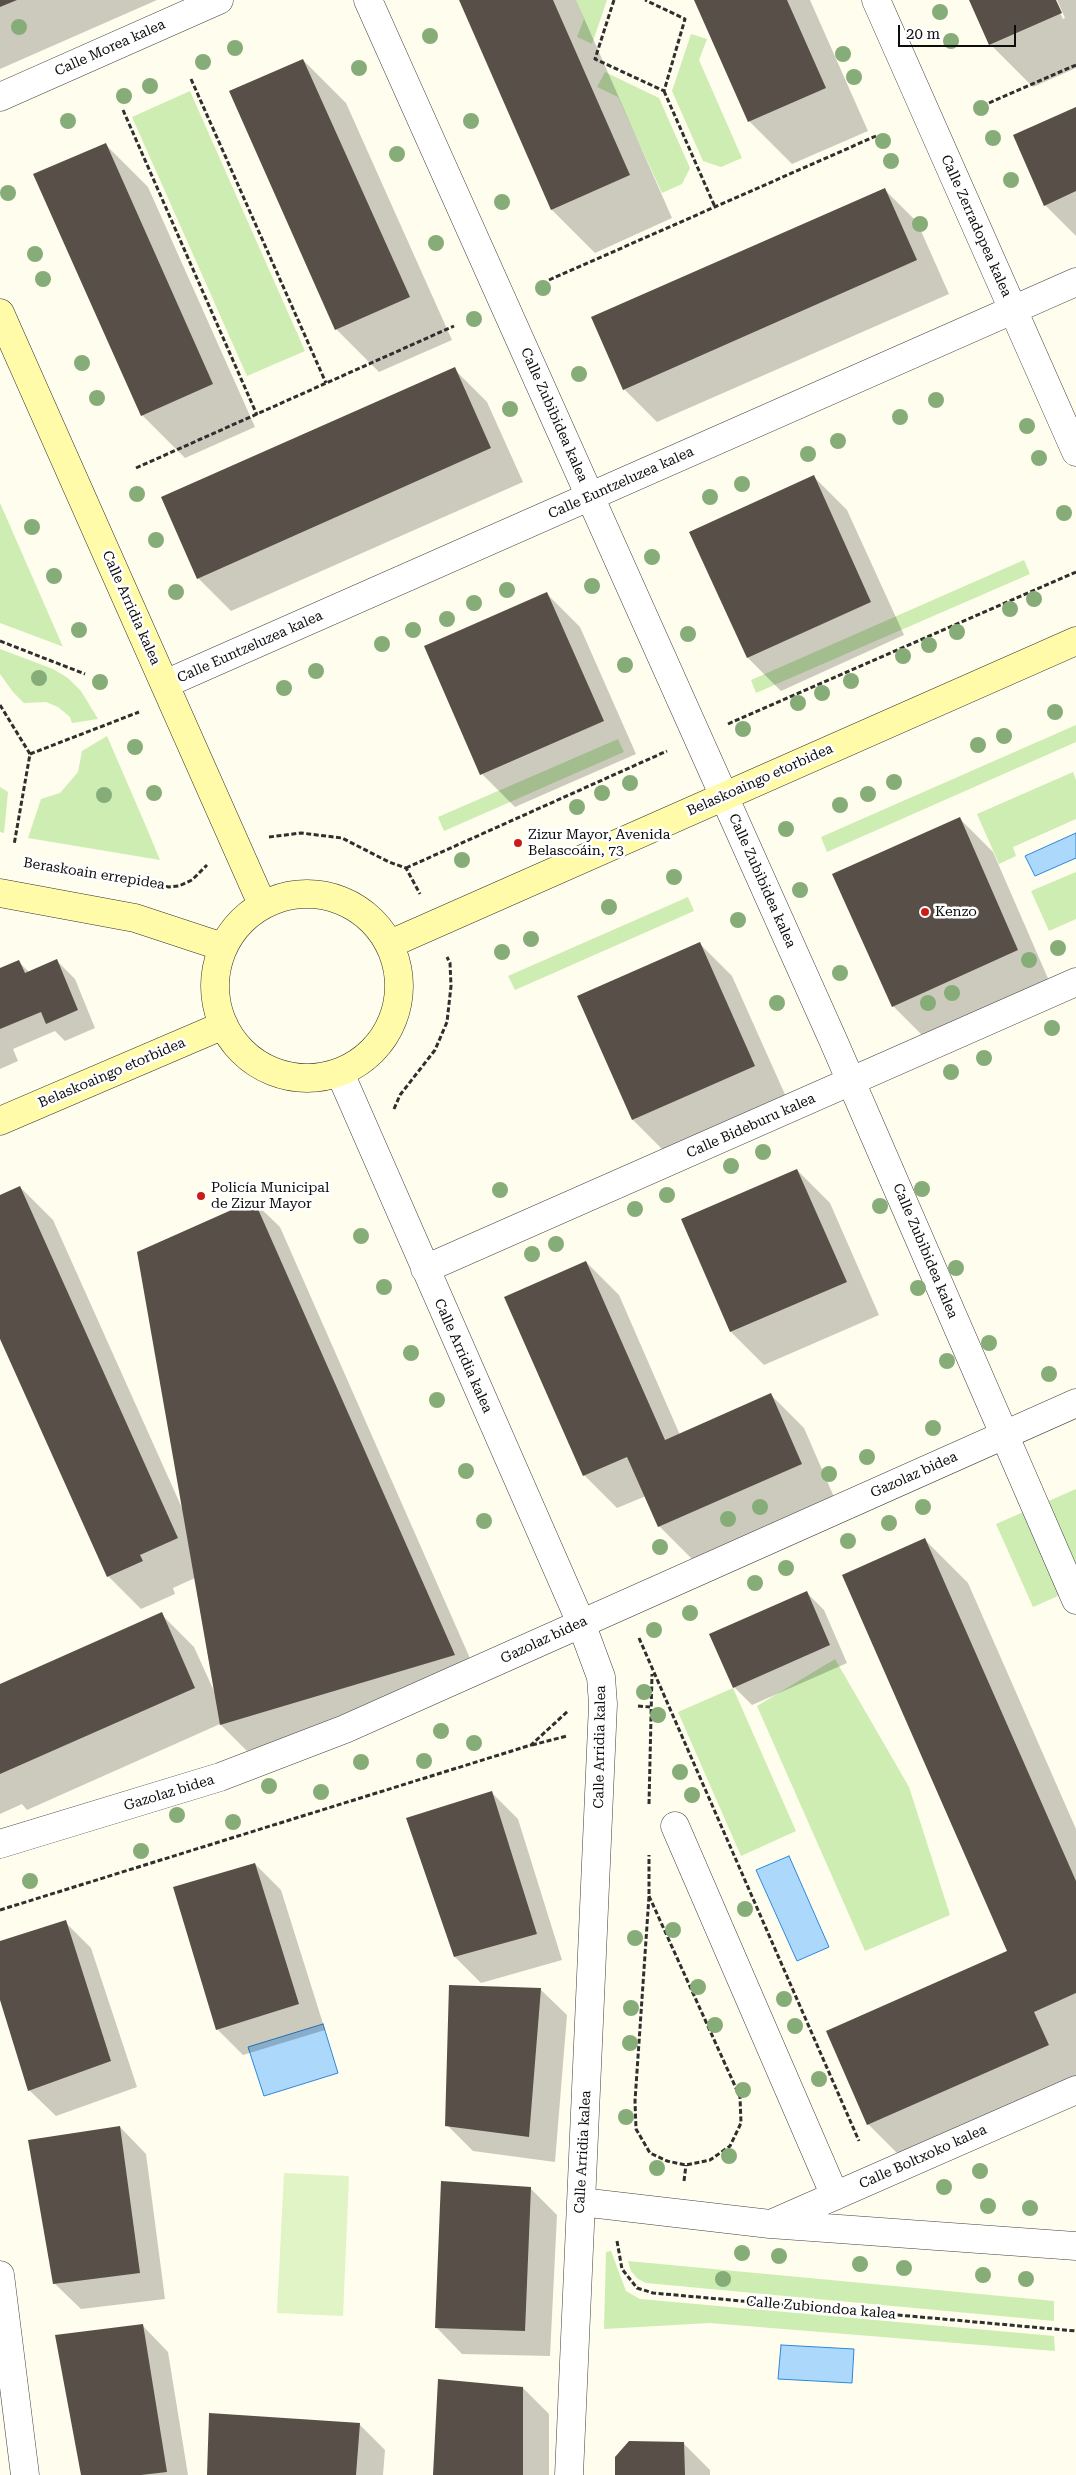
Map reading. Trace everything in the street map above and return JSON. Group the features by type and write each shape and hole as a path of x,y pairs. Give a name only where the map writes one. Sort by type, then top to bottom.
{"street":[{"name":"Calle Morea kalea","path":"0,97 219,0"},
{"name":"Calle Zubibidea kalea","path":"368,0 852,1082 1076,1600"},
{"name":"Calle Zerradopea kalea","path":"876,0 1076,452"},
{"name":"Calle Euntzeluzea kalea","path":"168,692 591,496 1076,282"},
{"name":"Calle Arridia kalea","path":"0,313 262,904"},
{"name":"Belaskoaingo etorbidea","path":"390,944 1076,641"},
{"path":"0,894 135,918 223,947"},
{"path":"320,894 350,904 374,922 390,944 400,984 393,1022 370,1053 340,1073 316,1078 293,1077 271,1071 252,1060 235,1044 224,1025 216,1000 216,973 223,947 239,924 262,904 290,896 320,894"},
{"name":"Calle Bideburu kalea","path":"425,1269 1076,982"},
{"name":"Belaskoaingo etorbidea","path":"0,1121 224,1025"},
{"name":"Calle Arridia kalea","path":"340,1073 581,1623 602,1677 603,1704 569,2475"},
{"name":"Gazolaz bidea","path":"0,1844 220,1777 345,1729 1076,1403"},
{"path":"675,1826 835,2196"},
{"name":"Calle Boltxoko kalea","path":"770,2224 1076,2090"},
{"path":"581,2202 770,2224 1076,2246"},
{"path":"0,2275 25,2475"}],"path":[{"path":"614,0 595,59 664,91"},
{"path":"645,0 686,19 664,91 715,207"},
{"path":"989,103 1076,64"},
{"path":"191,79 326,383"},
{"path":"123,110 257,415"},
{"path":"549,280 876,136"},
{"path":"136,468 454,326"},
{"path":"406,868 1076,572"},
{"path":"0,642 85,674"},
{"path":"30,754 168,692"},
{"path":"0,705 30,754 14,845"},
{"path":"271,837 301,833 342,838 406,868 420,893"},
{"name":"Beraskoain errepidea","path":"101,874 169,887 179,886 192,880 210,862"},
{"path":"638,1638 652,1674 859,2141"},
{"path":"649,1806 652,1674"},
{"path":"0,1910 531,1745 570,1709"},
{"path":"648,1896 708,2032 740,2097 741,2123 730,2146 710,2160 686,2165 667,2161 650,2153 636,2129 634,2101 648,1896 649,1846"},
{"name":"Calle Zubiondoa kalea","path":"616,2237 622,2269 637,2288 653,2294 1076,2331"}],"green space":[{"path":"576,0 607,0 592,44 577,37 584,19"},
{"path":"691,34 707,39 699,60 742,158 721,167 703,161 672,91"},
{"path":"605,72 659,98 690,168 682,184 662,193 618,97 597,87"},
{"path":"190,91 305,351 247,376 132,117"},
{"path":"0,503 63,647 0,623"},
{"path":"1024,560 1030,574 756,693 751,680"},
{"path":"0,649 53,669 68,678 81,691 98,719 72,723 70,717 58,707 46,702 24,703 0,674"},
{"path":"1076,725 1076,742 827,852 821,837"},
{"path":"107,736 160,860 28,838 41,799 60,793 78,772 82,751"},
{"path":"618,739 624,752 444,831 438,817"},
{"path":"1073,772 1076,780 1076,819 1013,847 1016,856 999,864 977,814"},
{"path":"0,787 8,792 4,833 0,832"},
{"path":"1076,872 1076,919 1049,931 1031,891"},
{"path":"688,897 694,911 515,990 508,976"},
{"path":"1076,1489 1076,1588 1033,1607 996,1524"},
{"path":"835,1659 909,1787 950,1915 865,1951 757,1706"},
{"path":"733,1688 796,1831 741,1856 678,1712"},
{"path":"284,2173 349,2176 343,2316 277,2313"},
{"path":"611,2251 626,2291 640,2299 1054,2336 1055,2351 710,2323 604,2329 606,2252"},
{"path":"628,2261 1054,2301 1054,2321 646,2283 638,2279 631,2271"}],"water":[{"path":"1076,833 1076,858 1035,876 1025,856"},
{"path":"789,1856 829,1947 797,1961 756,1870"},
{"path":"323,2024 338,2073 264,2096 248,2047"},
{"path":"781,2345 854,2349 852,2383 778,2379"}],"building":[{"path":"0,0 17,0 0,7"},
{"path":"459,0 553,0 630,175 551,210"},
{"path":"694,0 787,0 826,88 748,122"},
{"path":"969,0 1056,0 1062,13 989,45"},
{"path":"303,59 410,297 335,330 229,91"},
{"path":"1076,107 1076,191 1044,206 1013,135"},
{"path":"106,143 213,384 141,416 33,174"},
{"path":"885,188 917,260 623,390 591,317"},
{"path":"455,367 491,448 197,579 161,497"},
{"path":"814,475 871,602 747,658 689,532"},
{"path":"547,592 604,721 480,775 424,646"},
{"name":"Kenzo","path":"960,817 1018,950 892,1007 832,874"},
{"path":"700,942 755,1066 632,1120 577,996"},
{"path":"57,959 78,1010 46,1024 41,1012 0,1029 0,968 19,960 25,973"},
{"path":"797,1169 847,1282 730,1332 681,1219"},
{"path":"20,1186 178,1538 140,1555 143,1561 107,1577 0,1339 0,1195"},
{"path":"254,1200 455,1655 220,1725 137,1252"},
{"path":"586,1261 665,1440 771,1393 802,1464 658,1527 627,1457 583,1476 504,1297"},
{"path":"925,1538 1076,1881 1076,1993 1034,2012 1049,2045 867,2125 826,2031 1007,1951 842,1575"},
{"path":"807,1591 830,1645 733,1688 709,1634"},
{"path":"162,1612 195,1688 0,1774 0,1684"},
{"path":"492,1791 537,1934 454,1957 406,1818"},
{"path":"255,1863 299,2004 216,2030 173,1887"},
{"path":"66,1920 111,2061 28,2091 0,2000 0,1941"},
{"path":"449,1985 541,1988 529,2137 445,2126"},
{"path":"120,2126 140,2273 53,2284 28,2140"},
{"path":"441,2181 531,2187 525,2331 435,2328"},
{"path":"143,2324 167,2472 141,2475 81,2475 55,2335"},
{"path":"438,2379 523,2387 523,2475 433,2475"},
{"path":"209,2413 360,2423 356,2475 207,2475"},
{"path":"629,2441 684,2442 685,2475 615,2475 615,2457"}],"place":[{"name":"Zizur Mayor, Avenida Belascoáin, 73","path":"518,843"},
{"name":"Kenzo","path":"925,912"},
{"name":"Policía Municipal de Zizur Mayor","path":"201,1196"}]}
